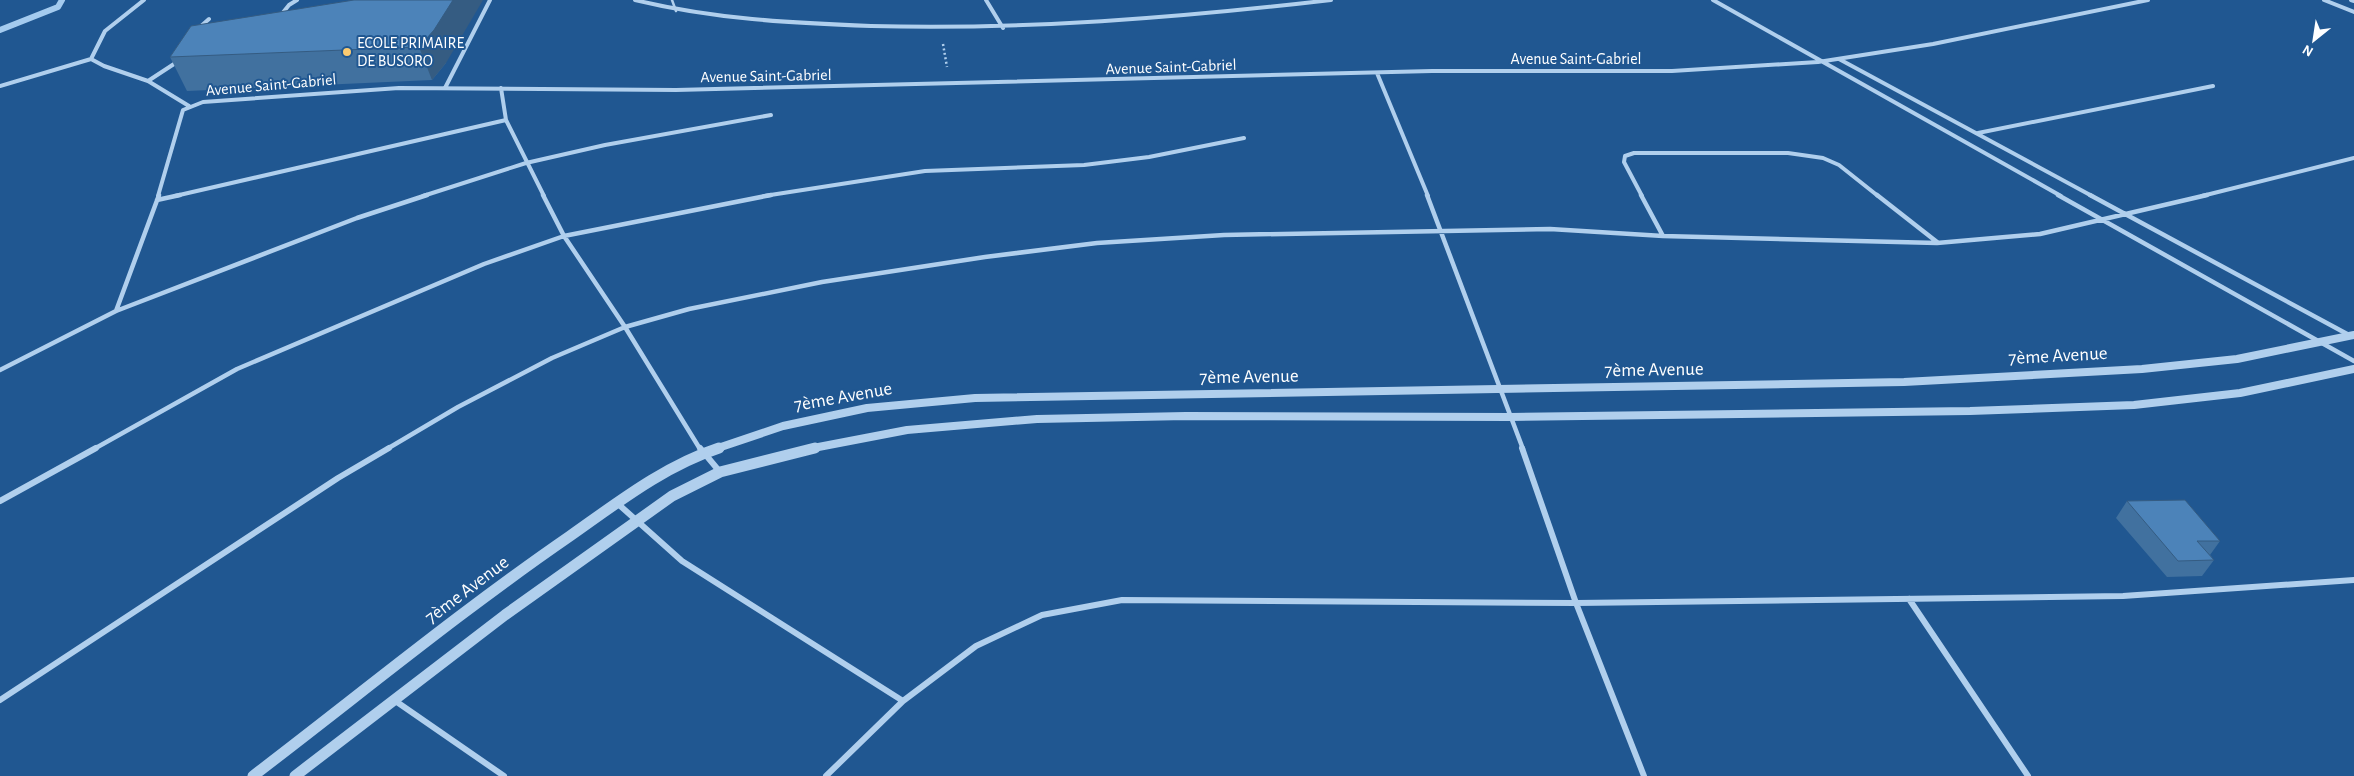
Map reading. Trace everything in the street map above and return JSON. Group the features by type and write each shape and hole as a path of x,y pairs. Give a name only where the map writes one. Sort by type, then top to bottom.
{"street":[{"path":"0,86 91,58 105,31 144,0"},
{"path":"277,19 289,5 297,0"},
{"path":"445,88 490,0"},
{"path":"635,0 676,11 805,23 940,29 1095,24 1331,0"},
{"path":"986,0 1002,28"},
{"path":"1713,0 1818,62 2104,219 2354,361"},
{"name":"Avenue Saint-Gabriel","path":"189,106 202,102 285,94 398,88 676,90 950,85 1377,73 1672,71 1839,59 1933,44 2148,0"},
{"path":"2324,0 2354,12"},
{"path":"195,31 209,19"},
{"path":"148,81 179,62 175,54"},
{"path":"91,58 104,66 148,81 189,106 184,110 157,200 116,311"},
{"path":"1839,59 2353,336"},
{"path":"1377,73 1442,230 1543,504 1576,603 1644,776"},
{"path":"1978,133 2214,86"},
{"path":"501,88 506,120 564,236 625,327 703,453 720,472"},
{"path":"0,370 116,311 357,218 526,163 605,145 771,116"},
{"path":"157,200 506,120"},
{"path":"0,501 237,369 388,302 484,264 564,236 728,202 827,185 925,171 1084,165 1150,157 1244,138"},
{"path":"1663,236 1624,162 1624,156 1634,153 1788,153 1823,158 1839,165 1938,243"},
{"path":"0,700 338,478 501,385 552,358 625,327 689,309 822,282 1098,243 1224,235 1550,228 1663,236 1938,243 2040,234 2354,158"},
{"name":"7ème Avenue","path":"253,776 532,562 658,477 703,453 782,426 867,408 975,398 1904,382 2142,369 2237,359 2353,336"},
{"name":"7ème Avenue","path":"295,776 636,520 672,496 720,472 802,450 907,430 1037,419 1186,416 1510,417 1970,411 2134,405 2240,393 2354,369"},
{"path":"617,503 682,561 903,701"},
{"path":"826,776 903,701 976,646 1042,615 1122,600 1576,603 2123,596 2340,583 2354,580"},
{"path":"1909,599 2028,776"},
{"path":"394,700 504,776"}],"lane":[{"path":"672,0 676,11"}],"path":[{"path":"940,29 950,85"}],"building":[{"path":"354,0 453,0 434,30 419,47 170,57 191,26"},
{"path":"2185,500 2220,541 2197,541 2214,560 2178,561 2127,501"}],"waterway":[{"path":"0,30 58,7 62,0"}],"place":[{"name":"ECOLE PRIMAIRE DE BUSORO","path":"347,52"}]}
